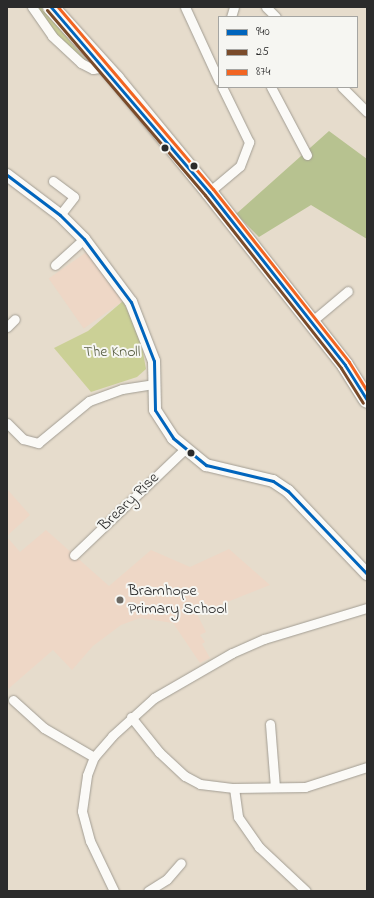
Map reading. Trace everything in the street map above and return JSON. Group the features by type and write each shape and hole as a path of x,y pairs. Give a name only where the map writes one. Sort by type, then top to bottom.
{"highway":[{"path":"51,7 105,67 209,192 311,322 367,400"}],"street":[{"path":"32,7 52,36 81,63 93,70 105,67"},
{"path":"185,7 218,79"},
{"path":"266,7 275,16"},
{"path":"209,192 240,166 249,142 222,88"},
{"path":"272,88 307,155"},
{"path":"343,88 367,112"},
{"path":"7,175 60,215 84,239 137,315 154,361 155,410 164,427 185,449 206,465 273,481 288,491 367,574"},
{"path":"53,180 74,197 60,215"},
{"path":"55,265 84,239"},
{"path":"311,322 348,292"},
{"path":"7,327 15,319"},
{"path":"7,423 23,439 38,443 88,400 122,389 155,384"},
{"name":"Breary Rise","path":"74,555 185,449"},
{"path":"114,891 90,841 82,811 84,785 94,757 131,718 200,669 293,630 367,608"},
{"path":"13,700 44,728 94,757"},
{"path":"131,718 185,776 200,784 234,788 275,787 323,783 367,767"},
{"path":"270,724 275,787"},
{"path":"234,788 238,817 259,846 306,891"},
{"path":"148,891 167,879 181,863"}],"shaded area":[{"path":"88,251 123,301 84,328 49,279"},
{"path":"7,489 30,515 7,536"},
{"name":"Bramhope Primary School","path":"46,530 109,586 151,550 190,567 229,549 270,585 197,614 206,632 200,635 205,642 202,644 210,658 200,663 173,623 140,618 121,625 93,646 72,670 53,650 7,690 7,537 20,552"}],"green space":[{"path":"36,7 41,7 90,65 56,35"},
{"path":"329,131 367,159 367,239 311,205 259,237 236,214"},
{"name":"The Knoll","path":"123,301 140,336 146,369 137,377 91,392 54,348 88,331"}],"transit line":[{"name":"940","path":"51,7 209,192 345,365 367,400"},
{"name":"874","path":"58,7 213,189 349,362 367,391"},
{"name":"25","path":"47,10 205,195 341,368 363,403"},
{"name":"940","path":"7,175 60,215 84,239 131,302 154,361 155,410 173,438 206,465 273,481 288,491 367,574"}],"place":[{"name":"Bramhope Primary School","path":"120,600"}]}
